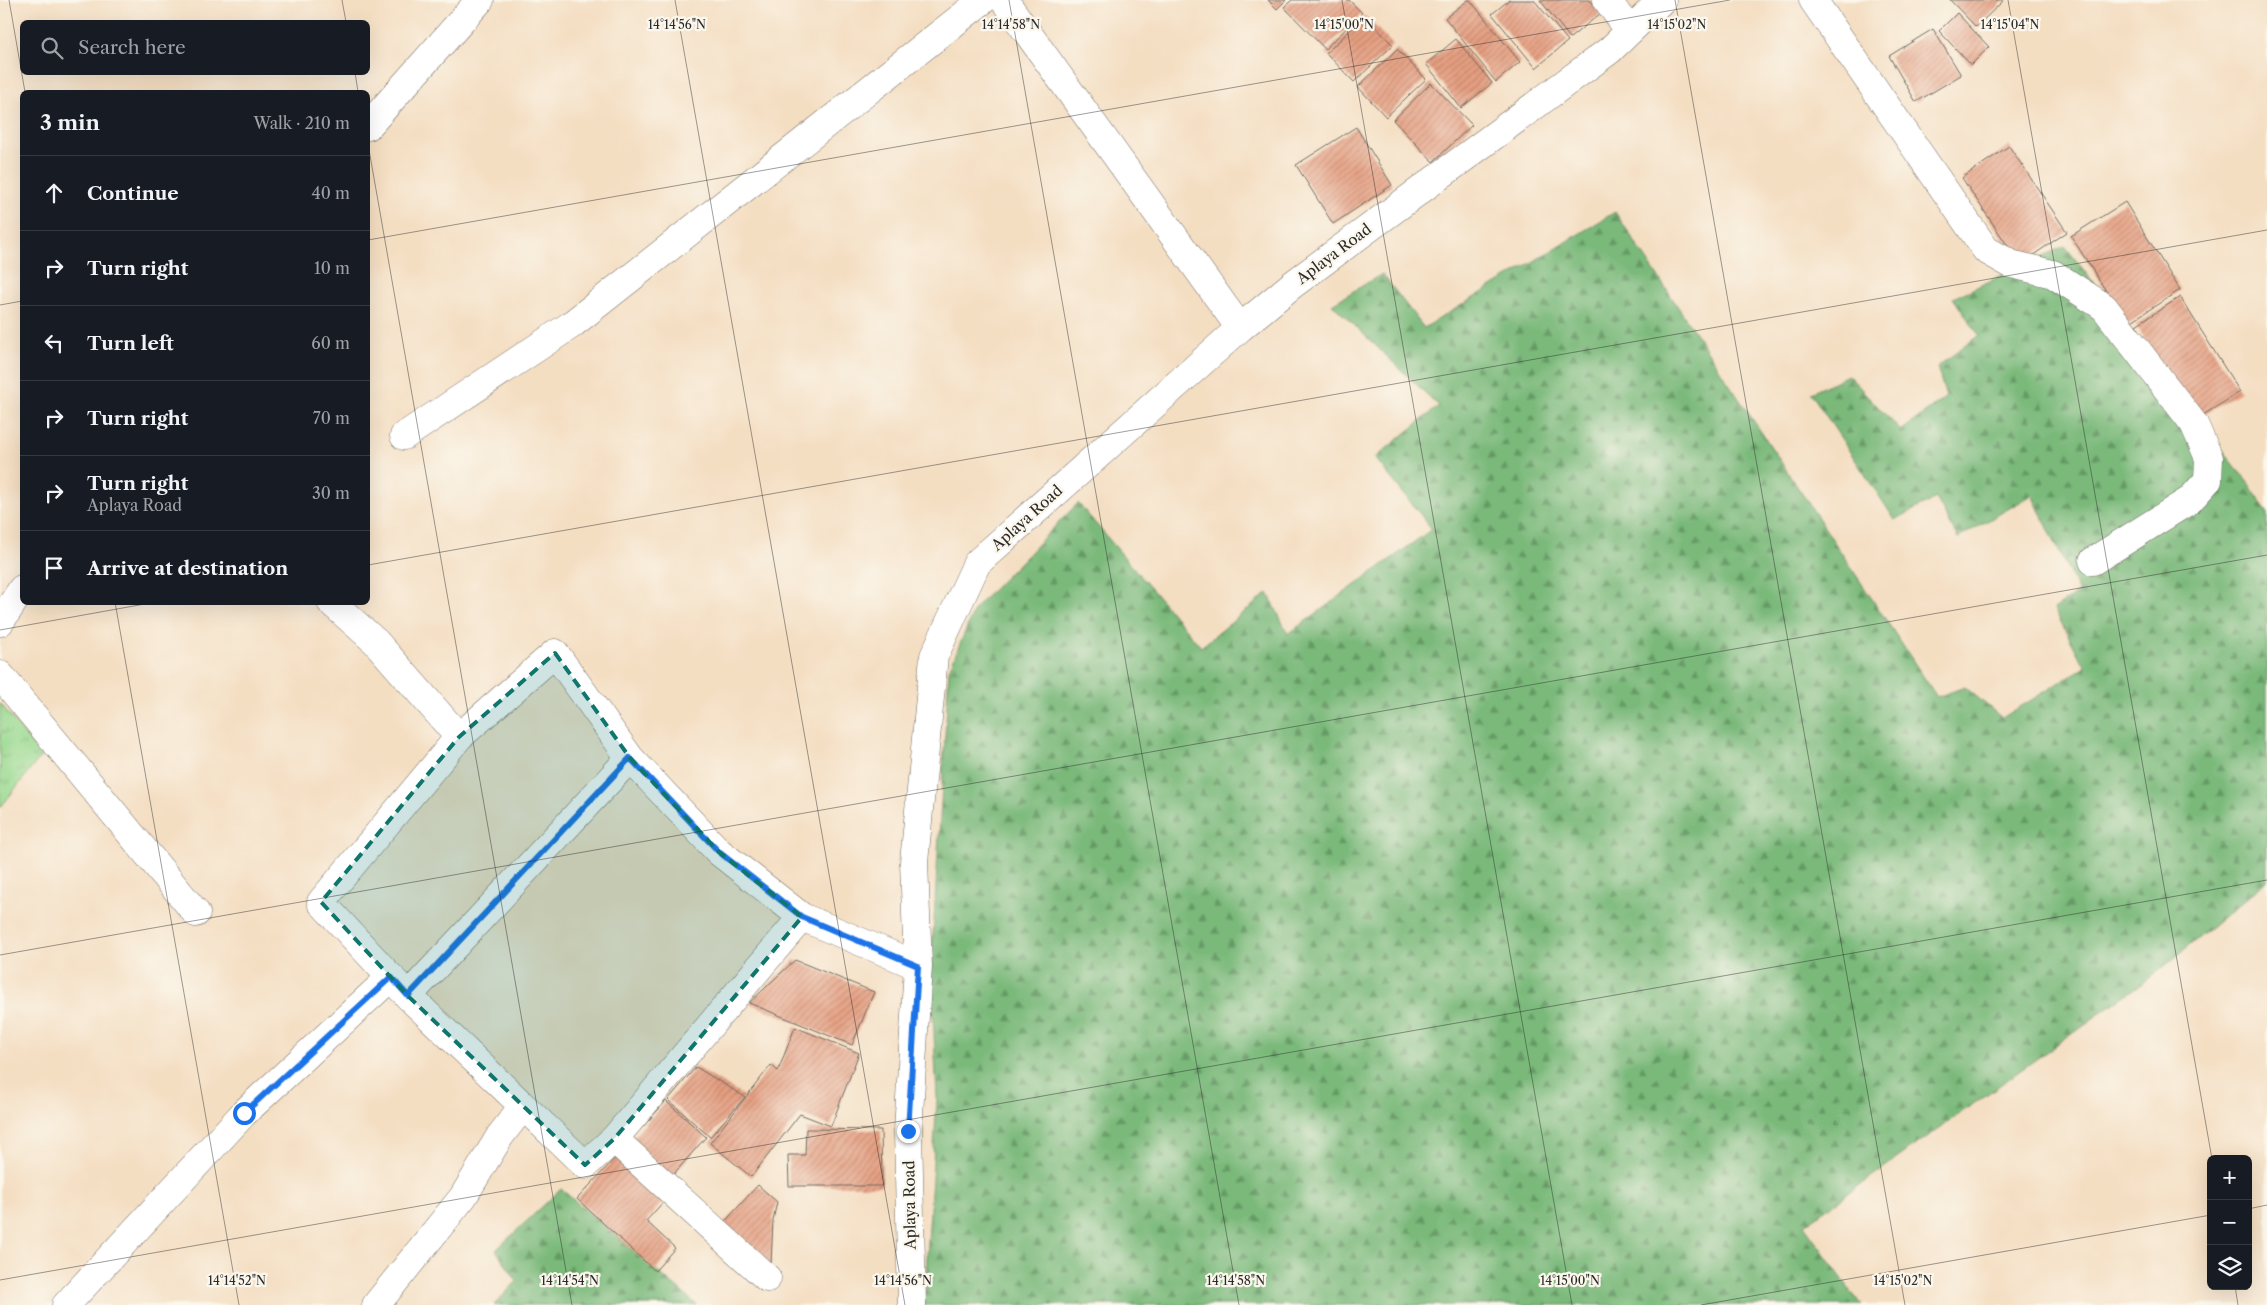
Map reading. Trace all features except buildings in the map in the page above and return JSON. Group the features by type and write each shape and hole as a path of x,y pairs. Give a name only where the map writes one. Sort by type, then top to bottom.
{"street":[{"path":"370,124 480,0"},
{"path":"404,436 571,325 984,0"},
{"path":"1004,0 1240,328"},
{"path":"1607,0 1629,30"},
{"name":"Aplaya Road","path":"912,1305 908,1131 918,966 914,862 934,656 977,563 1240,328 1300,280 1610,50 1662,0"},
{"path":"1813,0 1986,250 2011,264 2053,274 2104,307 2194,424 2209,458 2208,480 2190,500 2093,561"},
{"path":"0,622 20,592"},
{"path":"335,605 376,642 459,737"},
{"path":"802,917 614,1139 585,1165 400,986 321,902 459,737 555,653 630,758 719,852 802,917 918,966"},
{"path":"0,675 196,914"},
{"path":"66,1305 244,1113 400,986 630,758"},
{"path":"376,1305 463,1197 500,1136 523,1106"},
{"path":"614,1139 767,1278"}],"highlighted area":[{"path":"555,653 630,758 719,852 802,917 614,1139 585,1165 408,996 321,902 459,737"}],"green space":[{"path":"1615,212 1937,697 1965,687 2002,718 2085,667 2054,609 2079,592 2032,495 1958,538 1936,498 1895,520 1811,393 1848,375 1901,431 1946,397 1937,367 1979,335 1953,298 2065,246 2249,484 2267,512 2267,881 2155,974 1804,1225 1861,1305 924,1305 937,1099 931,968 949,670 975,608 1078,503 1201,647 1268,593 1288,634 1432,529 1375,458 1439,406 1332,304 1382,274 1424,328"},
{"path":"0,703 41,756 0,808"},
{"path":"561,1189 697,1305 494,1305 517,1281 496,1250"}],"route":[{"path":"244,1113 391,977 408,996 630,758 719,852 802,917 918,966 908,1131"}]}
